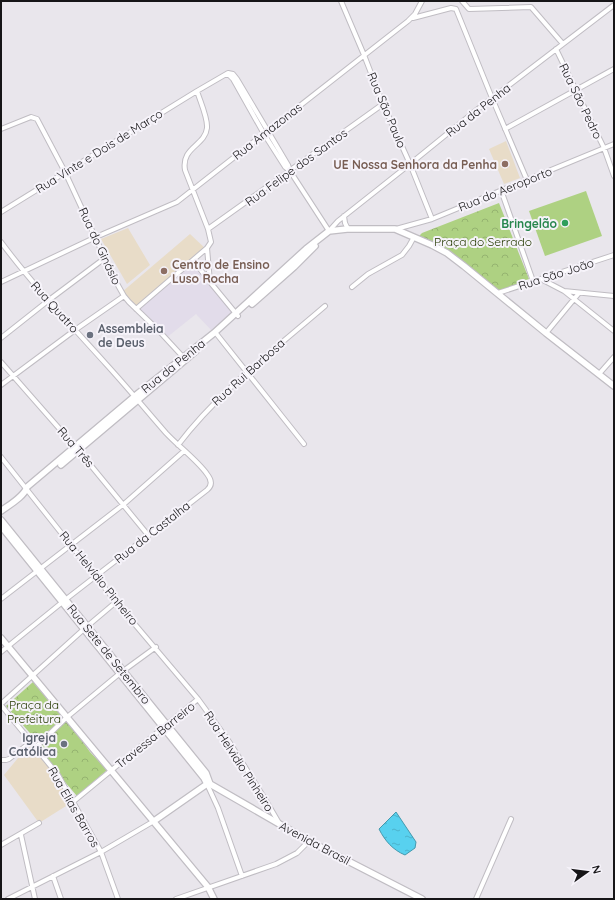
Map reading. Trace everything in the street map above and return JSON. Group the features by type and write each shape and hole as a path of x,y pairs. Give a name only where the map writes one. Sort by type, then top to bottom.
{"street":[{"name":"Rua São Paulo","path":"341,1 432,219"},
{"name":"Rua Amazonas","path":"1,282 96,237 177,202 412,18 422,1"},
{"path":"462,1 470,9 531,7 563,44"},
{"path":"610,1 614,5"},
{"name":"Rua da Penha","path":"1,511 216,333 294,266 313,249 318,241 344,216 492,98 614,5"},
{"path":"412,18 451,8 456,10 527,180"},
{"name":"Rua São Pedro","path":"556,49 604,148 614,176"},
{"path":"505,129 614,69"},
{"name":"Rua Vinte e Dois de Março","path":"1,212 227,74 236,83 266,132"},
{"path":"136,309 207,248 211,242 208,229 184,164 185,157 204,136 207,125 197,91"},
{"name":"Rua Felipe dos Santos","path":"208,229 383,104"},
{"name":"Rua do Ginásio","path":"1,129 31,117 35,117 38,120 65,172 124,296 184,358"},
{"path":"266,132 284,167 290,171 329,231 348,229 395,229 414,236 447,253 614,386"},
{"name":"Rua do Aeroporto","path":"395,229 432,219 614,144"},
{"path":"501,190 533,281"},
{"path":"344,216 348,229"},
{"path":"352,287 368,274 402,255 414,236"},
{"name":"Rua Quatro","path":"1,242 23,271 75,330 178,445 207,474 211,481 210,487"},
{"path":"207,248 210,282"},
{"name":"Rua São João","path":"498,293 614,255"},
{"path":"1,338 105,258"},
{"path":"193,260 237,315"},
{"path":"541,279 564,291 614,331"},
{"path":"564,291 614,296"},
{"path":"546,333 579,293"},
{"path":"1,385 124,296"},
{"name":"Rua Rui Barbosa","path":"178,445 192,426 212,404 247,372 325,306"},
{"path":"216,333 304,444"},
{"path":"599,374 614,357"},
{"name":"Rua Três","path":"1,362 124,504 148,535"},
{"path":"1,599 124,504 184,451"},
{"name":"Rua Helvídio Pinheiro","path":"1,457 97,576 116,602 156,647 198,699"},
{"name":"Rua da Castalha","path":"1,652 63,601 210,487"},
{"name":"Rua Sete de Setembro","path":"1,520 20,547"},
{"name":"Rua Sete de Setembro","path":"1,526 86,627 209,784 242,876"},
{"path":"1,704 86,627 116,602"},
{"path":"1,638 208,887 214,899"},
{"path":"36,747 66,718 121,672 156,647"},
{"name":"Travessa Barreiro","path":"74,801 198,699"},
{"name":"Rua Helvidio Pinheiro","path":"198,699 230,743 279,824"},
{"name":"Rua Elias Barros","path":"1,704 58,774 101,852 118,899"},
{"path":"1,760 6,760 32,741"},
{"path":"8,899 101,852 154,821 209,784"},
{"name":"Avenida Brasil","path":"209,784 309,841 422,899"},
{"path":"476,899 511,819"},
{"path":"1,845 39,823"},
{"path":"20,835 35,899"},
{"path":"176,899 242,876 290,857 309,841"},
{"path":"53,876 61,899"}],"shaded area":[{"name":"UE Nossa Senhora da Penha","path":"506,141 520,178 504,184 489,149"},
{"path":"128,228 150,265 127,284 101,239"},
{"name":"Centro de Ensino Luso Rocha","path":"190,234 207,250 137,309 122,292"},
{"path":"193,261 234,316 214,333 196,314 166,338 137,309"},
{"path":"32,741 74,801 39,823 4,775"}],"green space":[{"name":"Bringelão","path":"586,191 602,236 545,256 529,211"},
{"name":"Praça do Serrado","path":"499,203 529,279 499,292 453,254 419,236 422,233"},
{"name":"Praça da Prefeitura","path":"33,682 63,718 37,741 6,706"},
{"path":"66,718 90,752 107,770 77,796 36,747"}],"water":[{"path":"396,812 416,842 415,848 405,855 390,845 379,829"}],"place":[{"name":"UE Nossa Senhora da Penha","path":"505,164"},
{"name":"Bringelão","path":"565,223"},
{"name":"Centro de Ensino Luso Rocha","path":"164,271"},
{"name":"Assembleia de Deus","path":"90,335"},
{"name":"Igreja Católica","path":"64,744"}]}
